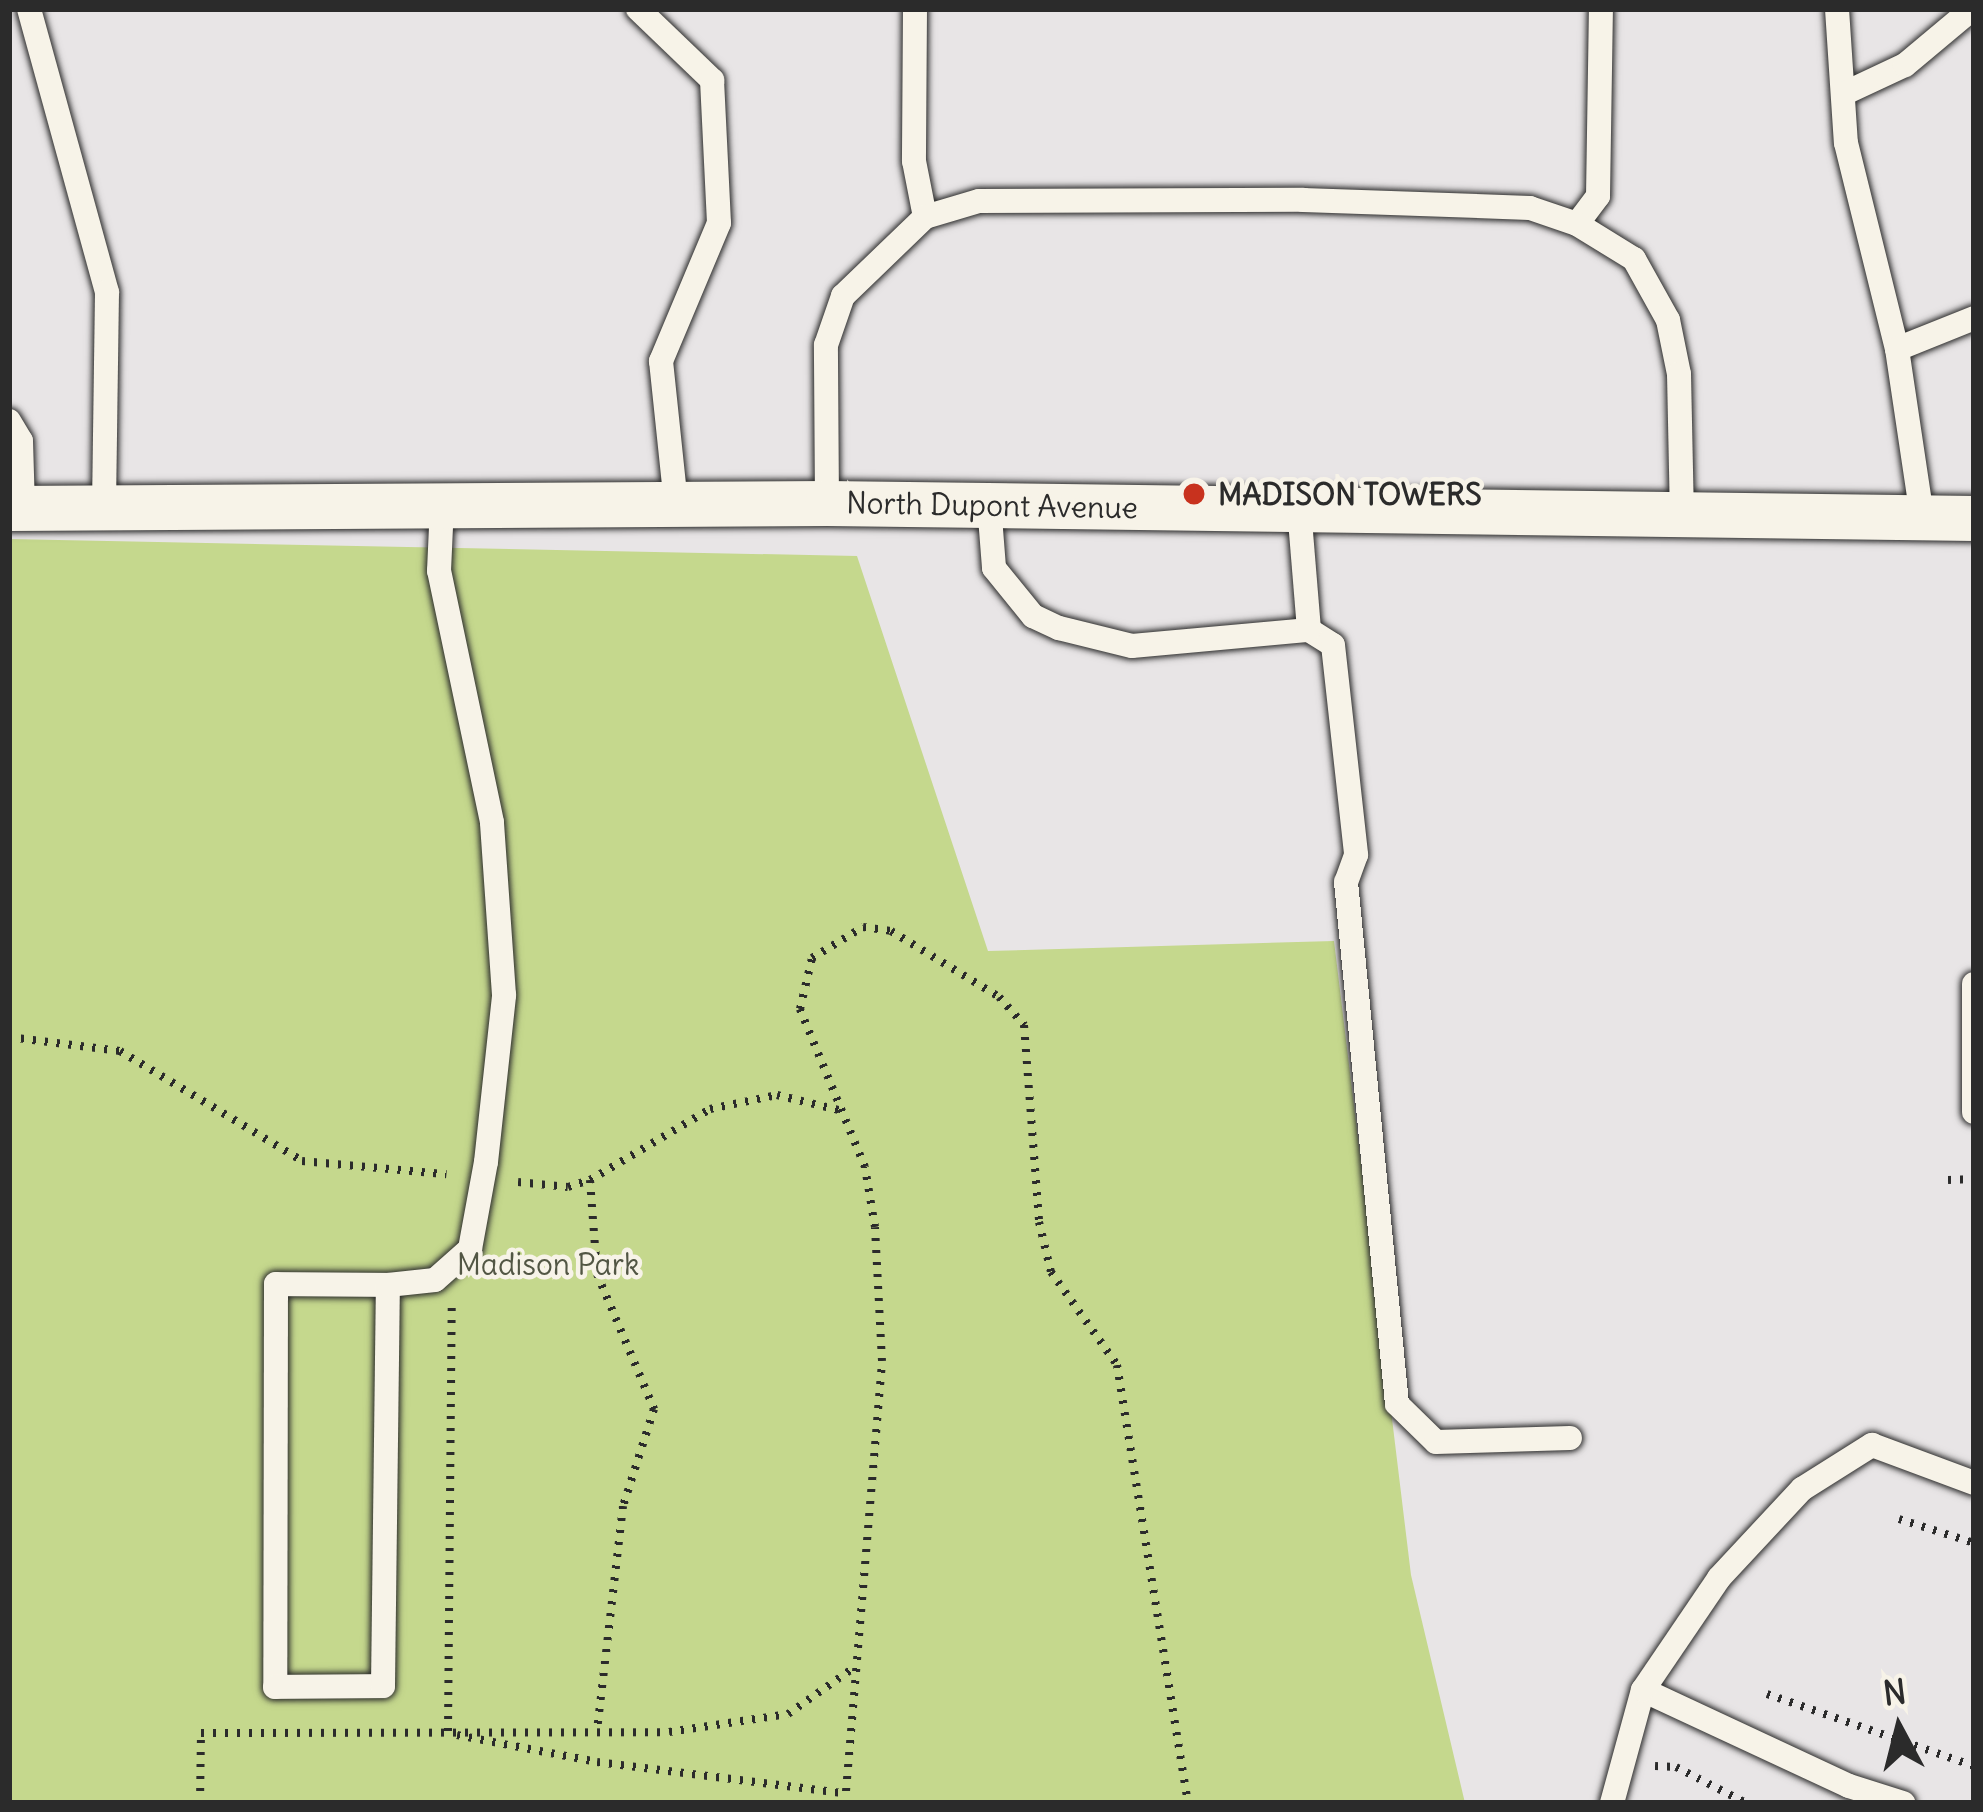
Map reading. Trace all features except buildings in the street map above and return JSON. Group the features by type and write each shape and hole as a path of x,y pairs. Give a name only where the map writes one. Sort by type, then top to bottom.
{"street":[{"name":"North Dupont Avenue","path":"16,508 676,502 1974,518"}],"lane":[{"path":"29,9 106,292 104,508"},
{"path":"638,9 712,80 719,223 661,361 676,502"},
{"path":"915,9 914,161 925,217"},
{"path":"1577,224 1598,196 1600,9"},
{"path":"1837,9 1846,143 1897,349 1922,517"},
{"path":"1843,94 1905,65 1972,9"},
{"path":"827,503 826,345 843,296 925,217 979,201 1303,200 1530,208 1577,224 1634,260 1668,320 1679,374 1682,512"},
{"path":"1897,349 1974,318"},
{"path":"9,421 21,442 16,508"},
{"path":"989,504 994,568 1033,616 1092,641 1132,646 1309,630 1333,645 1356,856 1346,883 1397,1404 1436,1442 1570,1438"},
{"path":"388,1285 383,1686 275,1688 276,1284 388,1285 435,1280 470,1249 504,995 492,822 439,571 442,506"},
{"path":"1299,508 1309,630"},
{"path":"1974,984 1974,1112"},
{"path":"1612,1803 1643,1690 1719,1578 1802,1489 1872,1444 1974,1483"},
{"path":"1643,1690 1849,1786 1903,1803"}],"path":[{"path":"438,1731 596,1762 844,1798 882,1360 875,1227 865,1168 800,1009 812,958 836,939 863,927 891,931 999,997 1024,1024 1040,1222 1051,1272 1118,1365 1187,1803"},
{"path":"9,1037 120,1051 302,1161 446,1174"},
{"path":"518,1182 568,1187 590,1180 710,1109 777,1095 839,1110"},
{"path":"1948,1180 1974,1179"},
{"path":"590,1180 597,1274 654,1409 623,1506 597,1732"},
{"path":"1898,1520 1974,1543"},
{"path":"200,1803 201,1733 669,1732 788,1714 856,1666"},
{"path":"1767,1694 1974,1766"},
{"path":"1652,1783 1656,1763 1676,1767 1746,1803"}],"green space":[{"name":"Madison Park","path":"9,539 857,556 988,951 1334,941 1411,1575 1465,1803 9,1803"}],"place":[{"name":"MADISON TOWERS","path":"1194,494"}]}
